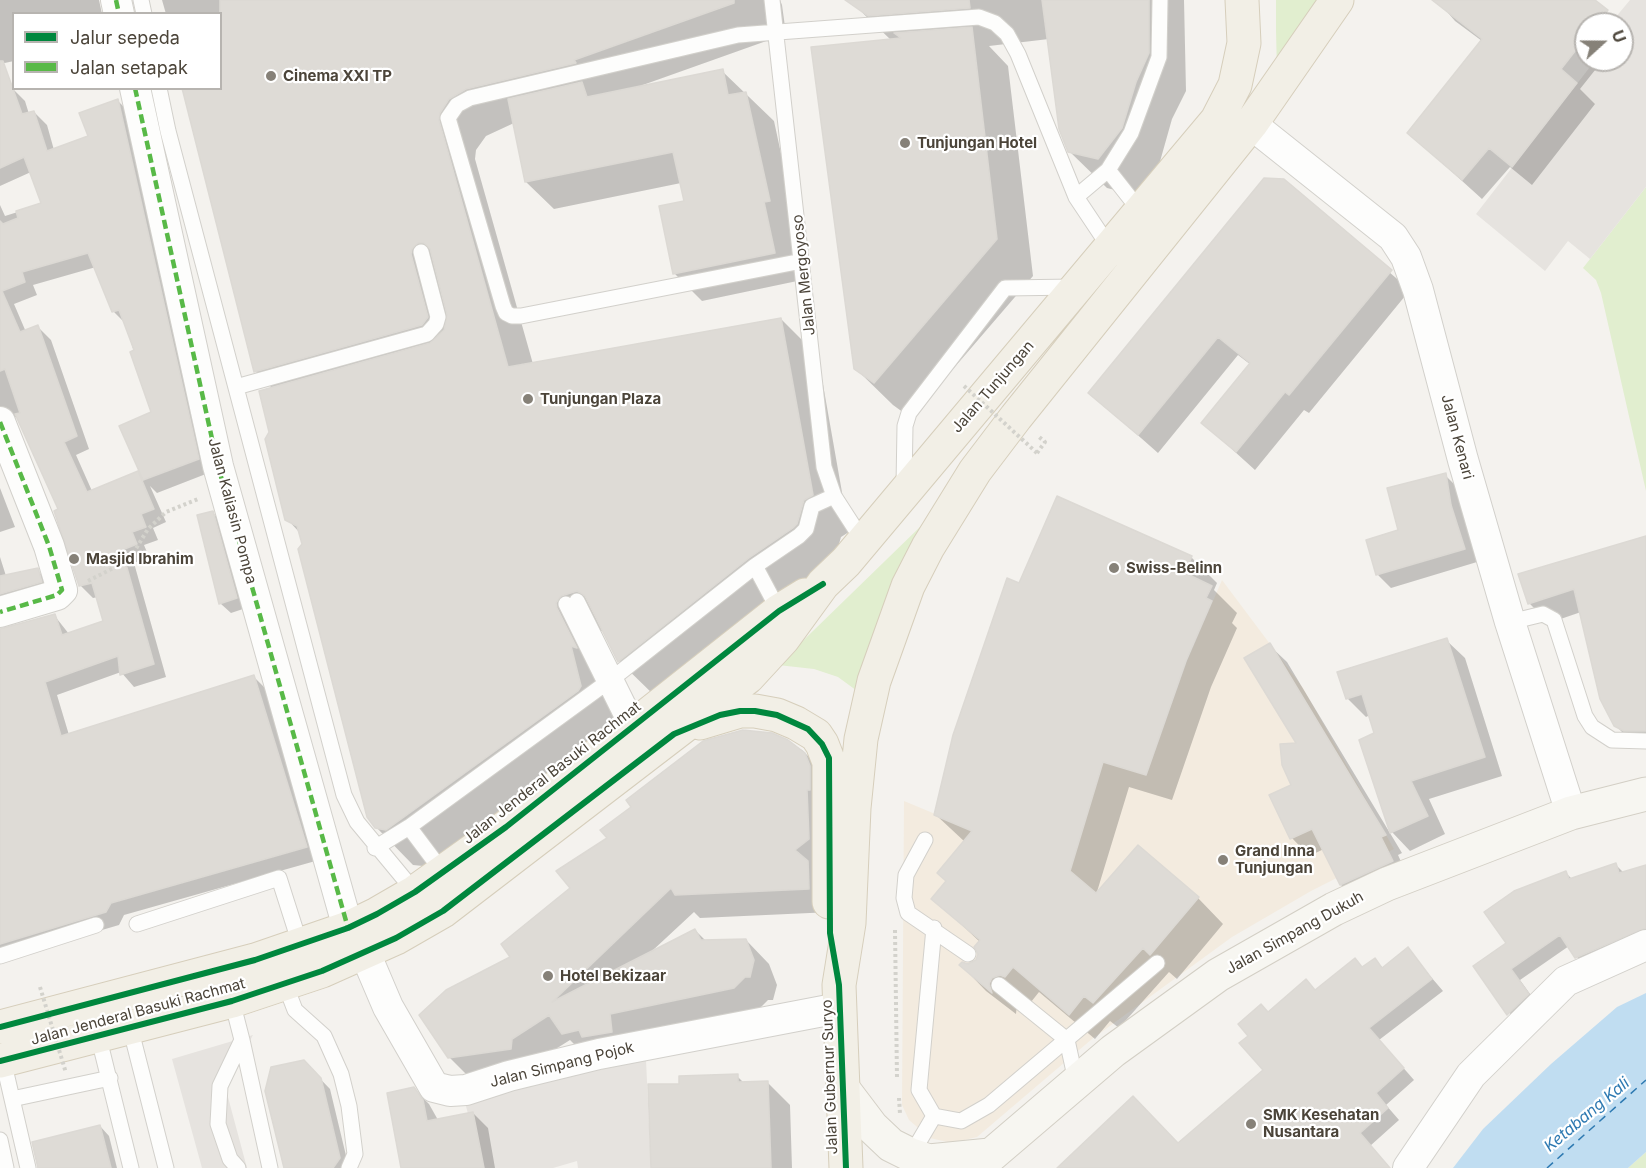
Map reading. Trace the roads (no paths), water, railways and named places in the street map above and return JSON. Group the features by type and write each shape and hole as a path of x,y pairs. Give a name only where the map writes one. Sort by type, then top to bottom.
{"main road":[{"name":"Jalan Tunjungan","path":"674,734 748,677 765,660 824,584 863,542 1217,120 1235,85 1244,43 1242,0"},
{"path":"1251,124 1338,0"},
{"name":"Jalan Gubernur Suryo","path":"846,1168 839,996 849,923 854,808 864,724 874,681 908,586 928,547 975,471 1251,124"},
{"name":"Jalan Jenderal Basuki Rachmat","path":"2,1061 285,984 357,940 415,892 506,828 632,726 779,612 824,584"},
{"path":"674,734 720,715 755,711 777,715 796,723 816,735 822,744 829,762 830,923 839,996"},
{"name":"Jalan Jenderal Basuki Rachmat","path":"0,1027 255,960 300,944 357,940 417,927 443,911 674,734"}],"street":[{"name":"Jalan Kaliasin Pompa","path":"135,90 224,489 357,940"},
{"name":"Jalan Kenari","path":"1251,124 1393,237 1406,257 1418,290 1463,460 1510,622 1570,813"},
{"path":"0,422 50,546 58,588 0,612"},
{"name":"Jalan Simpang Dukuh","path":"844,1090 872,1127 891,1145 916,1147 929,1161 983,1162 1076,1081 1218,975 1334,909 1387,884 1570,813 1646,794"},
{"name":"Jalan Simpang Pojok","path":"357,940 388,1007 434,1087 450,1091 465,1090 509,1076 839,996"},
{"path":"1408,1168 1471,1075 1566,981 1646,945"}],"lane":[{"name":"Jalan Mergoyoso","path":"772,0 825,467 834,496 863,542"},
{"path":"1076,197 1108,170 1131,133 1159,57 1160,0"},
{"path":"802,261 512,316 506,313 503,306 448,118 457,105 470,98 738,35 775,30 920,23 979,17 995,23 1007,34 1018,54 1076,197 1110,248"},
{"path":"160,90 344,795 357,822 375,848 415,892"},
{"path":"1108,170 1141,212"},
{"path":"236,387 427,334 436,324 438,317 421,252"},
{"path":"904,491 905,426 909,413 1005,288 1079,286"},
{"path":"375,848 409,827 608,681 755,566 803,534 812,506 834,496"},
{"path":"755,566 779,612"},
{"path":"572,602 608,681 632,726"},
{"path":"1510,622 1543,614 1554,621 1585,716 1592,727 1612,740 1646,741"},
{"path":"409,827 442,872"},
{"path":"924,840 906,875 904,898 908,913 934,928 968,954"},
{"path":"137,924 279,878 300,944"},
{"path":"0,956 96,925"},
{"path":"934,928 919,1090 934,1116"},
{"path":"934,1116 961,1120 989,1105 1157,963"},
{"path":"285,984 295,1010 324,1036 341,1074 349,1107 355,1154 349,1168"},
{"path":"999,985 1067,1040 1076,1081"},
{"path":"232,1000 270,1168"},
{"path":"130,1027 166,1168"},
{"path":"98,1035 131,1168"},
{"path":"238,1168 230,1159 218,1124 220,1086 242,1040"},
{"path":"2,1061 28,1168"},
{"path":"12,1099 110,1078"},
{"path":"916,1147 934,1116"},
{"path":"0,1140 6,1168"}],"water":[{"name":"Ketabang Kali","path":"1646,993 1646,1152 1628,1168 1453,1168 1483,1129 1551,1064 1617,1007"}],"place":[{"name":"Cinema XXI TP","path":"271,76"},
{"name":"Tunjungan Hotel","path":"905,143"},
{"name":"Tunjungan Plaza","path":"528,399"},
{"name":"Masjid Ibrahim","path":"74,559"},
{"name":"Swiss-Belinn","path":"1114,568"},
{"name":"Grand Inna Tunjungan","path":"1223,860"},
{"name":"Hotel Bekizaar","path":"548,976"},
{"name":"SMK Kesehatan Nusantara","path":"1251,1124"}]}
